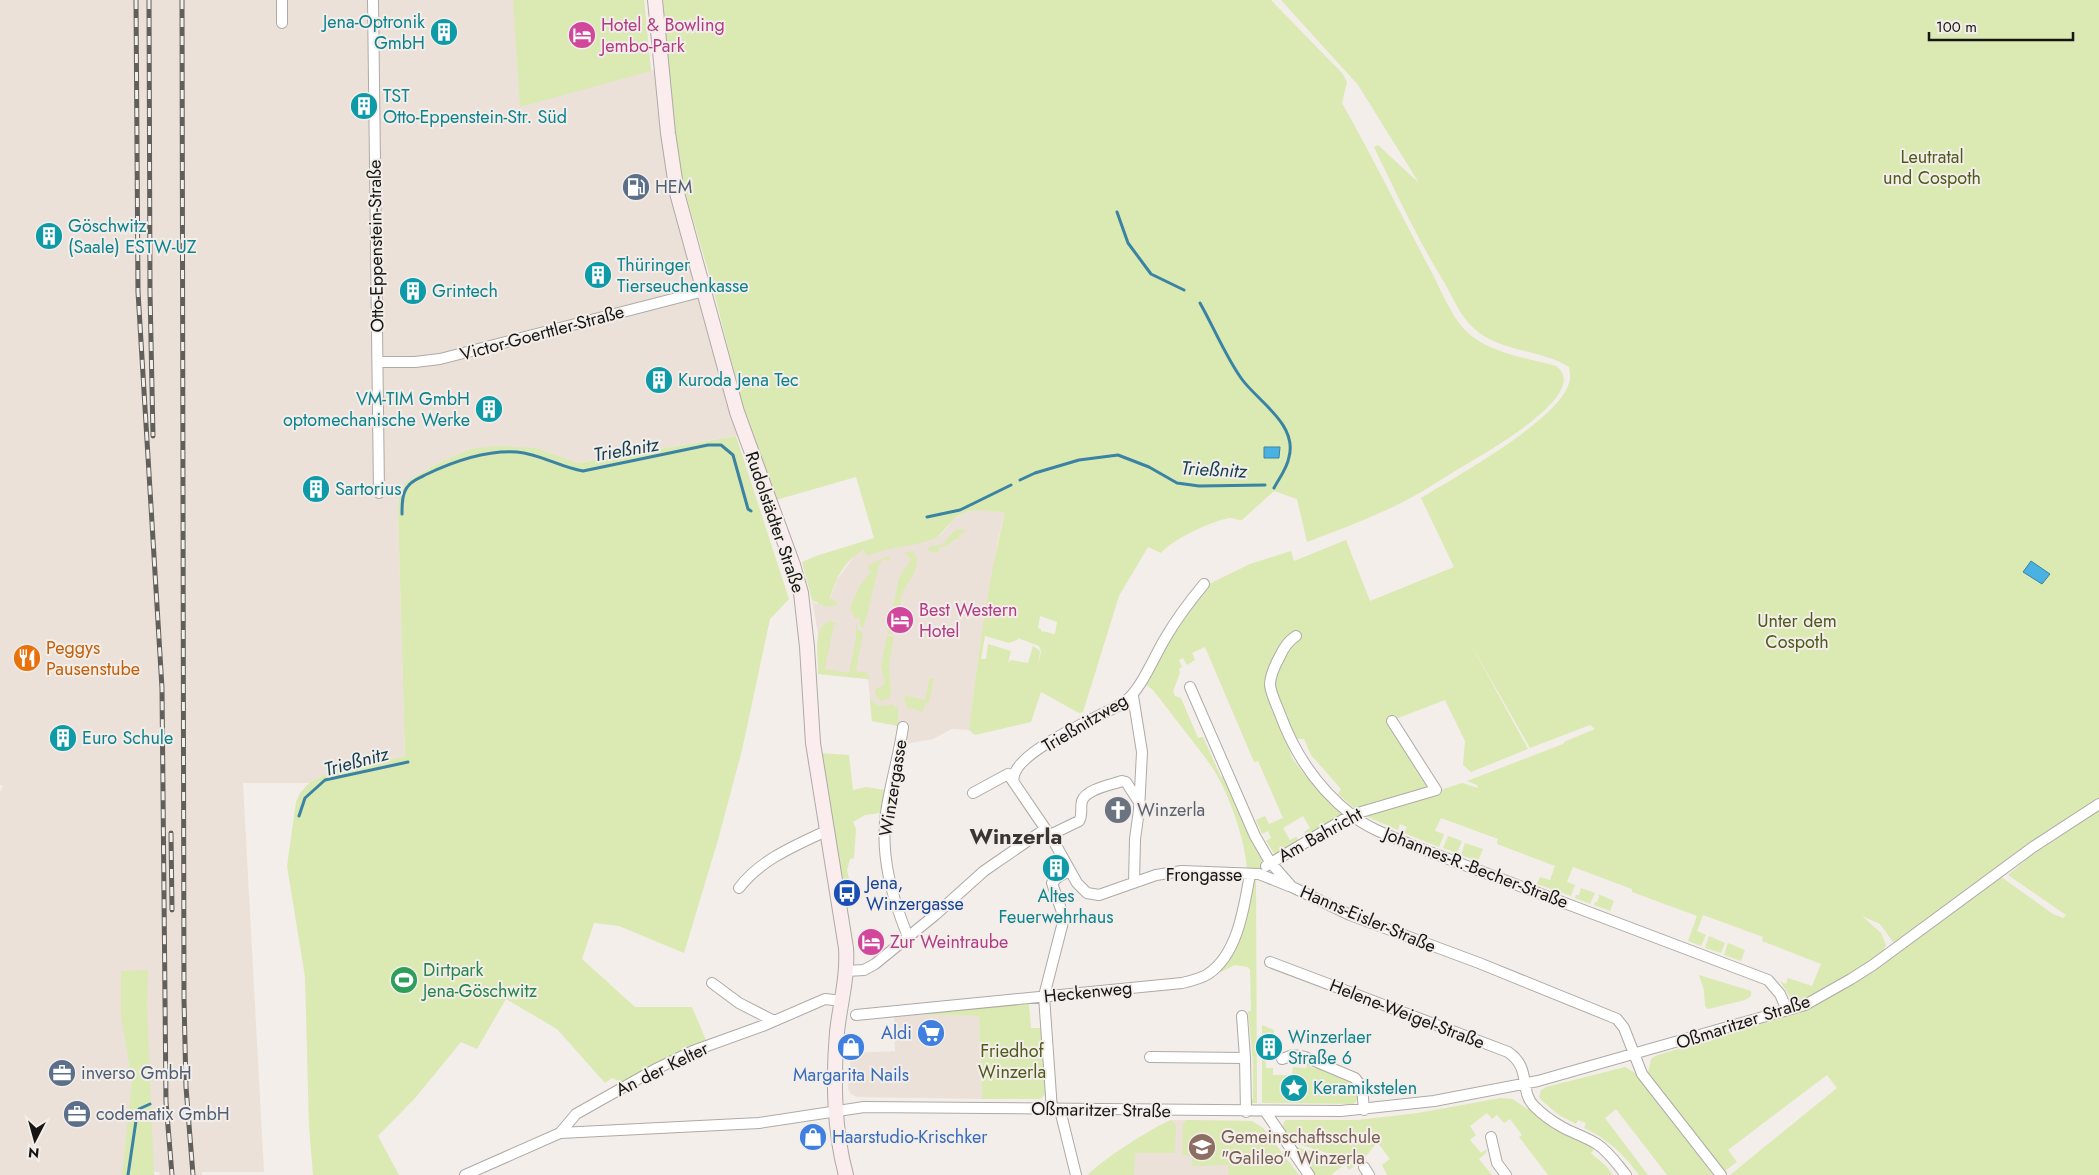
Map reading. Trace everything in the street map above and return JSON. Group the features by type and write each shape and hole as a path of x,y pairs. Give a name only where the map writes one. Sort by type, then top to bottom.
{"street":[{"path":"282,0 282,23"},
{"name":"Otto-Eppenstein-Straße","path":"373,0 379,492"},
{"name":"Rudolstädter Straße","path":"655,0 668,132 677,193 737,412 793,565 801,593 813,743 846,948 846,971 836,1054 838,1132 846,1175"},
{"name":"Victor-Goerttler-Straße","path":"378,362 415,362 440,359 704,291"},
{"name":"Trießnitzweg","path":"1014,783 1013,775 1017,769 1041,748 1062,734 1133,696 1177,619 1204,584"},
{"name":"Johannes-R.-Becher-Straße","path":"1296,636 1289,640 1284,647 1272,673 1270,686 1297,754 1310,772 1352,815 1368,826 1414,846 1768,980 1780,994 1787,1010"},
{"name":"Hanns-Eisler-Straße","path":"1190,687 1255,836 1270,862 1292,887 1350,916 1479,963 1617,1019 1624,1028 1642,1074 1721,1175"},
{"path":"1133,696 1142,747 1140,803 1135,834 1134,883"},
{"name":"Am Bahricht","path":"1270,862 1352,815 1436,790 1392,721"},
{"name":"Winzergasse","path":"903,726 886,810 885,846 893,892 908,936"},
{"path":"973,793 1008,774 1048,832"},
{"path":"846,971 864,970 884,956 984,871 1048,832 1079,821 1082,801 1087,794 1122,781 1126,782 1140,803"},
{"name":"Oßmaritzer Straße","path":"560,1134 718,1127 779,1122 864,1107 1246,1112 1364,1110 1434,1101 1526,1084 1635,1055 1805,1005 1852,979 2034,847 2099,804"},
{"path":"739,888 748,876 764,864 788,849 826,830"},
{"name":"Frongasse","path":"1048,832 1069,871 1082,889 1093,895 1156,875 1182,871 1254,874 1270,862"},
{"path":"1069,871 1053,882 1064,919 1044,996 1056,1110 1076,1175"},
{"path":"1254,874 1292,887"},
{"name":"Heckenweg","path":"856,1015 1182,983 1206,975 1221,961 1234,940 1254,874"},
{"name":"Helene-Weigel-Straße","path":"1270,962 1508,1052 1520,1064 1525,1076 1527,1096 1533,1105 1561,1126 1597,1144 1613,1158 1626,1175"},
{"path":"712,983 739,1003 774,1021"},
{"name":"An der Kelter","path":"560,1134 576,1114 654,1070 693,1051 774,1021 825,999 842,1001"},
{"path":"1242,1016 1246,1112"},
{"path":"1282,1060 1293,1055 1305,1057 1355,1078 1362,1087 1364,1110"},
{"path":"1150,1057 1245,1058"},
{"path":"1265,1111 1309,1175"},
{"path":"464,1175 560,1134"},
{"path":"1491,1137 1497,1163 1506,1175"}],"shaded area":[{"path":"0,0 644,0 651,70 656,69 661,118 741,435 576,463 536,448 470,449 438,463 406,482 399,496 398,511 405,756 335,769 309,783 243,783 264,1172 202,1172 202,1175 160,1175 159,1172 154,1172 154,1175 0,1175 0,792 3,786 0,785"},
{"name":"Best Western Hotel","path":"980,509 1005,513 998,540 978,659 969,730 952,729 933,739 906,744 906,727 872,721 868,679 818,674 818,634 812,600 816,604 830,600 836,581 855,555 864,550 867,555 884,549 932,540 942,534 951,522 963,513"},
{"path":"894,1014 979,1016 982,1099 857,1097 851,1094 848,1089 851,1053 895,1051"},
{"name":"Gemeinschaftsschule \"Galileo\" Winzerla","path":"1171,1120 1252,1121 1263,1128 1299,1175 1088,1175 1098,1166 1158,1126"}],"green space":[{"name":"Hotel & Bowling Jembo-Park","path":"513,0 644,0 651,71 520,107"},
{"path":"663,0 1271,0 1342,73 1347,82 1342,103 1446,302 1460,324 1474,338 1484,344 1508,354 1556,366 1564,377 1560,391 1549,406 1513,435 1422,491 1373,516 1307,542 1297,499 1274,491 1242,520 1230,518 1203,527 1174,542 1161,553 1148,547 1119,596 1083,712 1079,713 1041,692 1031,722 975,735 969,730 976,676 988,594 1005,513 983,510 969,511 957,517 934,539 867,556 864,550 851,559 838,577 830,599 836,601 837,605 826,607 812,600 802,562 874,538 856,477 776,500 746,420 712,284 685,192 669,100","holes":["1040,616 1057,622 1055,634 1041,631 1038,628","985,636 1009,643 1018,638 1039,646 1041,651 1038,668 1040,651 1033,646 1028,663 1011,660 1008,663 1011,651 988,644 986,659 981,659"]},
{"path":"1281,0 2099,0 2099,799 2071,816 1896,946 1880,924 1862,916 1881,933 1886,945 1884,950 1857,971 1831,987 1808,998 1797,1000 1790,997 1780,981 1786,984 1788,978 1812,986 1821,964 1762,941 1763,937 1703,915 1697,931 1706,935 1701,946 1688,941 1697,916 1632,892 1632,889 1573,867 1567,882 1575,885 1571,896 1537,884 1540,877 1550,880 1555,866 1497,844 1498,839 1441,818 1435,831 1444,834 1439,847 1404,833 1407,827 1400,824 1398,830 1363,815 1462,783 1478,788 1477,785 1467,781 1563,744 1595,729 1590,725 1530,748 1469,641 1528,749 1471,772 1463,765 1465,741 1445,700 1393,720 1436,785 1355,809 1338,794 1341,789 1311,755 1304,739 1293,739 1266,680 1292,758 1305,775 1343,814 1306,836 1304,832 1310,828 1303,816 1283,828 1290,840 1296,837 1299,840 1276,856 1266,841 1271,838 1268,831 1262,834 1256,820 1265,816 1269,824 1283,818 1258,761 1254,762 1205,647 1192,653 1195,660 1187,665 1183,658 1179,660 1182,667 1179,669 1180,673 1173,691 1175,696 1181,698 1198,738 1203,737 1221,777 1224,776 1257,850 1264,861 1260,870 1247,870 1240,830 1230,803 1212,767 1152,689 1146,685 1178,625 1209,584 1250,564 1291,551 1294,561 1346,540 1370,601 1454,567 1421,498 1504,447 1527,430 1561,398 1570,377 1569,367 1548,358 1494,341 1476,331 1470,325 1456,305 1416,232 1374,147 1378,145 1419,183 1358,85"},
{"path":"736,436 789,599 770,619 742,750 718,840 684,953 619,926 594,923 582,959 635,1007 692,1007 706,1040 620,1082 612,1078 605,1083 557,1029 506,999 477,1049 461,1042 416,1097 378,1136 399,1175 313,1175 309,1126 305,977 287,866 296,802 300,793 309,783 335,769 405,756 398,511 399,496 406,482 438,463 470,449 497,446 536,448 577,463"},
{"path":"962,529 966,531 959,536 959,539 955,539 945,547 940,546 938,553 928,551 929,547 943,544 955,530"},
{"path":"913,551 916,557 916,568 902,595 895,634 887,633 899,578 911,559 904,553"},
{"path":"888,556 890,561 883,559 879,565 864,628 861,627 859,618 855,618 850,609 861,585 871,572 867,566"},
{"path":"830,621 841,625 834,624 825,669 849,673 856,638 856,622 858,630 863,633 856,671 868,673 869,679 818,674 818,636 824,625"},
{"path":"887,636 894,637 889,664 891,694 889,698 882,701 877,698 875,693 876,689 885,684 881,666"},
{"path":"930,678 934,678 929,703 925,703 923,712 907,707 903,695 925,700"},
{"path":"870,698 879,706 891,704 898,708 898,726 872,721"},
{"path":"820,753 849,755 853,790 866,787 884,790 880,813 865,815 853,822 856,829 854,858 850,859 847,870 851,888 849,889 840,871"},
{"path":"2099,808 2099,1175 1730,1175 1837,1088 1827,1075 1728,1150 1737,1162 1722,1173 1648,1073 1651,1059 1655,1056 1808,1009 1850,986 2000,876 2053,914 2063,918 2066,915 2008,875 2042,846"},
{"path":"1448,836 1462,841 1457,853 1443,848"},
{"path":"1465,843 1483,849 1478,861 1461,855"},
{"path":"1256,880 1257,1103 1250,1103 1253,1098 1253,1062 1248,1011 1251,1011 1250,970 1248,967 1235,965 1221,972 1218,970 1253,883"},
{"path":"1581,888 1595,893 1590,904 1575,898 1576,895 1579,895"},
{"path":"1598,894 1614,901 1610,911 1594,905 1599,897"},
{"path":"1709,936 1725,943 1721,953 1705,948"},
{"path":"1728,943 1745,950 1741,961 1724,955"},
{"path":"148,970 147,1007 154,1175 122,1175 132,1082 121,1015 121,971"},
{"path":"1699,975 1751,991 1751,996 1745,1000 1708,1009 1705,1006 1704,990"},
{"name":"Friedhof Winzerla","path":"1029,1004 1031,1028 1041,1028 1046,1094 1040,1099 982,1099 979,1016 894,1014"},
{"path":"1262,1025 1274,1030 1272,1042 1265,1042 1266,1068 1273,1068 1273,1075 1292,1075 1293,1067 1306,1068 1309,1061 1311,1062 1310,1067 1315,1069 1317,1064 1341,1073 1358,1086 1359,1096 1357,1100 1353,1104 1262,1103"},
{"path":"1625,1067 1640,1076 1713,1175 1667,1175 1616,1109 1605,1118 1648,1175 1639,1175 1615,1148 1584,1128 1586,1123 1578,1120 1576,1124 1559,1115 1539,1097 1541,1090 1546,1087"},
{"path":"1500,1098 1513,1099 1595,1148 1591,1153 1613,1175 1548,1175 1519,1137 1522,1135 1510,1119 1504,1123 1497,1115 1492,1119 1487,1113 1470,1126 1476,1135 1470,1140 1481,1153 1487,1149 1486,1153 1479,1159 1492,1175 1387,1175 1382,1165 1390,1159 1378,1143 1359,1163 1295,1143 1283,1127 1284,1121 1287,1120 1357,1120 1418,1113"},
{"path":"1171,1120 1176,1125 1175,1153 1135,1153 1134,1175 1088,1175 1127,1145"},
{"path":"1186,1120 1252,1121 1263,1128 1299,1175 1229,1175 1228,1165 1192,1166 1192,1156 1182,1155 1183,1124"},
{"path":"1294,1146 1356,1165 1349,1170 1345,1164 1331,1175 1314,1175"}],"water":[{"path":"1264,447 1280,447 1279,458 1264,458"},
{"path":"2031,561 2050,574 2042,584 2023,572"}],"waterway":[{"name":"Trießnitz","path":"1117,212 1128,243 1151,274 1184,290"},
{"name":"Trießnitz","path":"1200,303 1235,370 1248,387 1274,414 1288,434 1290,445 1288,461 1274,488"},
{"name":"Trießnitz","path":"402,514 404,495 412,482 447,465 481,455 505,452 525,453 583,471 708,445 721,445 733,455 748,509 751,511"},
{"name":"Trießnitz","path":"1020,480 1035,473 1079,460 1118,455 1149,467 1177,483 1199,486 1265,485"},
{"name":"Trießnitz","path":"927,517 960,510 1011,485"},
{"name":"Trießnitz","path":"299,816 305,798 325,780 408,762"},
{"path":"128,1175 137,1114 139,1109 150,1104"}],"railway":[{"path":"136,0 138,292 162,688 166,1102 172,1175"},
{"path":"149,0 150,292 153,436"},
{"path":"182,0 184,999 186,1087 193,1175"},
{"path":"171,833 172,910"}],"place":[{"name":"Jena-Optronik GmbH","path":"444,32"},
{"name":"Hotel & Bowling Jembo-Park","path":"582,35"},
{"name":"TST Otto-Eppenstein-Str. Süd","path":"364,106"},
{"name":"HEM","path":"636,187"},
{"name":"Göschwitz (Saale) ESTW-UZ","path":"49,236"},
{"name":"Thüringer Tierseuchenkasse","path":"598,275"},
{"name":"Grintech","path":"413,291"},
{"name":"Kuroda Jena Tec","path":"659,380"},
{"name":"VM-TIM GmbH optomechanische Werke","path":"489,409"},
{"name":"Sartorius","path":"316,489"},
{"name":"Best Western Hotel","path":"900,620"},
{"name":"Peggys Pausenstube","path":"27,658"},
{"name":"Euro Schule","path":"63,738"},
{"name":"Winzerla","path":"1118,810"},
{"name":"Altes Feuerwehrhaus","path":"1056,868"},
{"name":"Jena, Winzergasse","path":"847,893"},
{"name":"Zur Weintraube","path":"871,942"},
{"name":"Dirtpark Jena-Göschwitz","path":"404,980"},
{"name":"Aldi","path":"931,1033"},
{"name":"Margarita Nails","path":"851,1047"},
{"name":"Winzerlaer Straße 6","path":"1269,1047"},
{"name":"inverso GmbH","path":"62,1073"},
{"name":"Keramikstelen","path":"1294,1088"},
{"name":"codematix GmbH","path":"77,1114"},
{"name":"Haarstudio-Krischker","path":"813,1137"},
{"name":"Gemeinschaftsschule \"Galileo\" Winzerla","path":"1202,1147"}],"district":[{"name":"Winzerla","path":"1016,836"}],"park label":[{"name":"Leutratal und Cospoth","path":"1932,167"},
{"name":"Unter dem Cospoth","path":"1797,631"}]}
